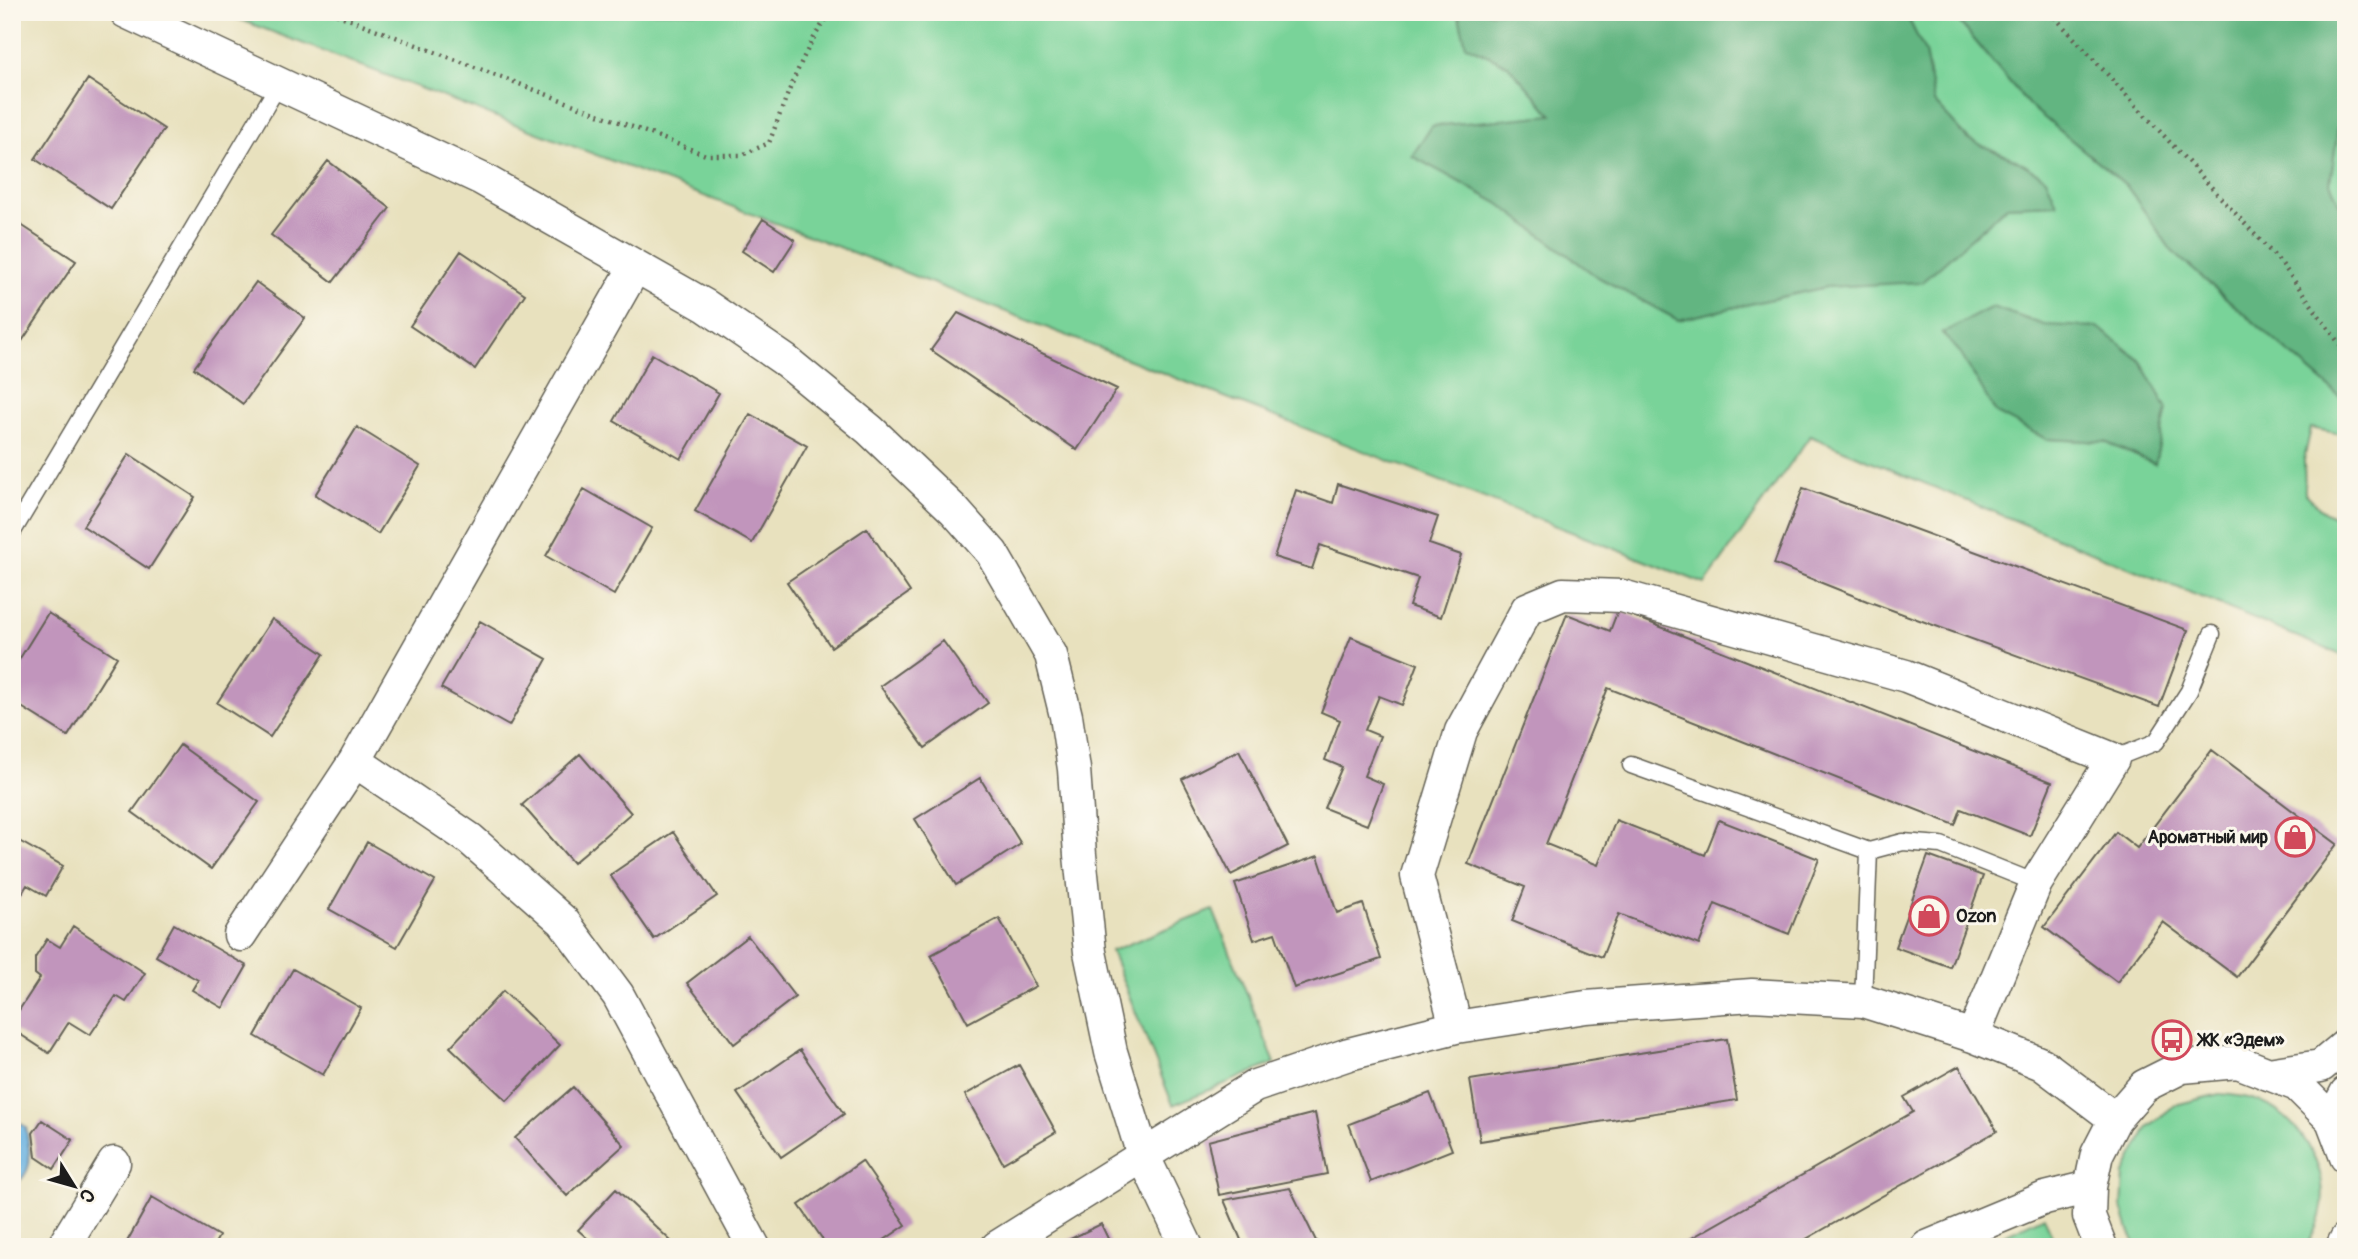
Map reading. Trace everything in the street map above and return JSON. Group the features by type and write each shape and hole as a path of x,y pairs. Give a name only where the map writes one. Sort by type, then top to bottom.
{"street":[{"path":"126,12 482,178 706,306 786,361 870,430 954,510 992,553 1051,655 1066,716 1074,769 1090,952 1111,1052 1143,1155 1187,1247"},
{"path":"240,935 355,761 635,267"},
{"path":"1456,1027 1417,876 1461,731 1527,609 1563,594 1622,596 1906,676 2113,760 2036,883 1973,1035"},
{"path":"355,761 470,839 563,921 618,995 754,1247"},
{"path":"997,1247 1255,1086 1349,1054 1456,1027 1586,1007 1752,995 1863,1001 1973,1035 2042,1064 2115,1119"},
{"path":"2268,1074 2321,1066 2346,1045"},
{"path":"2101,1247 2089,1216 2090,1187 2097,1154 2115,1119 2144,1086 2182,1067 2238,1062 2297,1085 2339,1106 2346,1157"},
{"path":"63,1247 114,1163"},
{"path":"1927,1247 2045,1198 2090,1187"},
{"path":"2342,1247 2346,1239"}],"lane":[{"path":"12,533 279,84"},
{"path":"2113,760 2156,743 2189,691 2212,634"},
{"path":"1631,765 1869,851 1903,842 1941,845 2036,883"},
{"path":"1863,1001 1869,851"}],"path":[{"path":"330,12 706,155 742,155 769,143 788,94 821,24 832,12"},
{"path":"2050,12 2282,264 2346,353"}],"green space":[{"path":"220,12 1458,12 1466,45 1508,65 1553,116 1433,126 1412,156 1498,203 1596,276 1678,320 1826,287 1922,281 2007,206 2056,204 2016,160 1969,140 1934,102 1925,52 1905,12 1951,12 2029,105 2126,185 2172,251 2346,402 2346,435 2311,428 2304,460 2305,494 2321,510 2345,522 2346,657 1810,436 1705,584 883,264","holes":["1992,307 2044,325 2155,464 2105,442 2046,439 1942,334"]},
{"path":"1458,12 1905,12 1925,52 1934,102 1969,140 2016,160 2046,178 2057,204 2007,206 1922,282 1826,287 1678,320 1596,276 1498,203 1412,156 1432,126 1552,115 1508,65 1466,45"},
{"path":"1951,12 2338,12 2346,51 2346,74 2330,183 2346,218 2346,402 2172,251 2126,185 2029,105"},
{"path":"2346,74 2346,218 2330,183"},
{"path":"1992,307 2044,325 2098,327 2141,361 2167,409 2155,464 2105,442 2046,439 1996,413 1959,351 1942,333"},
{"path":"1213,910 1275,1063 1173,1105 1111,951"},
{"path":"2219,1094 2248,1098 2269,1106 2284,1116 2308,1145 2316,1162 2323,1198 2319,1220 2307,1247 2137,1247 2122,1208 2124,1173 2148,1127 2175,1105"},
{"path":"2044,1216 2056,1247 1980,1247"}],"water":[{"path":"12,1118 26,1127 30,1160 25,1174 12,1187"}],"building":[{"path":"88,79 164,129 111,209 35,159"},
{"path":"328,161 390,208 333,282 271,235"},
{"path":"12,219 76,261 22,341 12,334"},
{"path":"763,219 795,240 774,272 742,251"},
{"path":"461,251 525,294 475,369 410,326"},
{"path":"256,282 305,318 243,404 194,368"},
{"path":"958,313 1117,389 1077,450 931,350"},
{"path":"652,354 719,393 681,459 614,421"},
{"path":"750,414 807,446 752,543 695,511"},
{"path":"357,427 420,466 378,534 315,495"},
{"path":"129,454 195,497 149,569 83,526"},
{"path":"1338,484 1438,517 1429,544 1461,555 1441,617 1409,606 1418,578 1320,545 1312,569 1274,557 1296,490 1333,503"},
{"path":"1803,488 2188,630 2159,707 1867,601 1774,564"},
{"path":"584,489 652,528 614,595 546,556"},
{"path":"867,528 910,592 831,647 787,582"},
{"path":"1618,610 2052,782 2030,836 1961,809 1955,825 1608,688 1546,844 1598,865 1616,820 1705,855 1719,820 1819,859 1789,934 1715,904 1699,945 1619,914 1602,957 1512,921 1525,887 1468,864 1567,614 1610,631"},
{"path":"48,613 117,657 68,736 12,701 12,671"},
{"path":"272,619 324,654 270,737 217,703"},
{"path":"480,621 547,659 509,726 441,688"},
{"path":"1351,637 1418,664 1402,705 1379,696 1365,730 1380,736 1364,776 1383,784 1367,825 1324,808 1342,767 1325,760 1340,720 1321,712"},
{"path":"943,641 988,703 925,748 880,686"},
{"path":"180,745 259,802 211,869 132,812"},
{"path":"1239,750 1288,846 1231,875 1182,779"},
{"path":"2212,750 2337,844 2237,977 2163,922 2117,982 2044,927 2116,832 2137,848"},
{"path":"580,754 631,813 573,863 522,805"},
{"path":"980,778 1021,844 956,885 915,819"},
{"path":"673,832 717,896 654,939 610,875"},
{"path":"12,837 63,866 46,896 27,885 12,910"},
{"path":"367,842 435,881 397,947 329,909"},
{"path":"1318,856 1337,913 1363,904 1381,959 1294,988 1275,933 1254,940 1235,884"},
{"path":"1928,856 1983,876 1950,967 1895,947"},
{"path":"999,918 1036,986 968,1023 931,955"},
{"path":"174,924 247,966 223,1008 192,990 198,980 156,956"},
{"path":"73,926 145,973 126,1002 116,996 90,1035 69,1022 49,1053 12,1029 12,1021 40,978 35,974 35,958 47,939 60,947"},
{"path":"748,936 795,997 734,1044 687,983"},
{"path":"293,969 361,1008 323,1075 255,1036"},
{"path":"503,991 560,1045 507,1101 450,1047"},
{"path":"1727,1039 1737,1100 1480,1141 1470,1080"},
{"path":"800,1050 844,1114 781,1157 737,1093"},
{"path":"1019,1065 1056,1132 1003,1163 965,1095"},
{"path":"1959,1066 1997,1131 1792,1247 1676,1247 1913,1112 1904,1097"},
{"path":"573,1087 624,1145 567,1196 515,1138"},
{"path":"1430,1093 1452,1150 1371,1182 1349,1124"},
{"path":"1315,1113 1327,1174 1219,1195 1208,1141"},
{"path":"42,1120 73,1140 54,1169 36,1157 33,1133"},
{"path":"862,1161 906,1225 874,1247 828,1247 799,1205"},
{"path":"1290,1188 1319,1247 1244,1247 1224,1200"},
{"path":"616,1189 672,1242 668,1247 597,1247 578,1230"},
{"path":"152,1197 219,1236 213,1247 124,1247"},
{"path":"1101,1224 1112,1247 1054,1247"}],"place":[{"name":"Ароматный мир","path":"2295,837"},
{"name":"Ozon","path":"1929,916"},
{"name":"ЖК «Эдем»","path":"2172,1040"}]}
